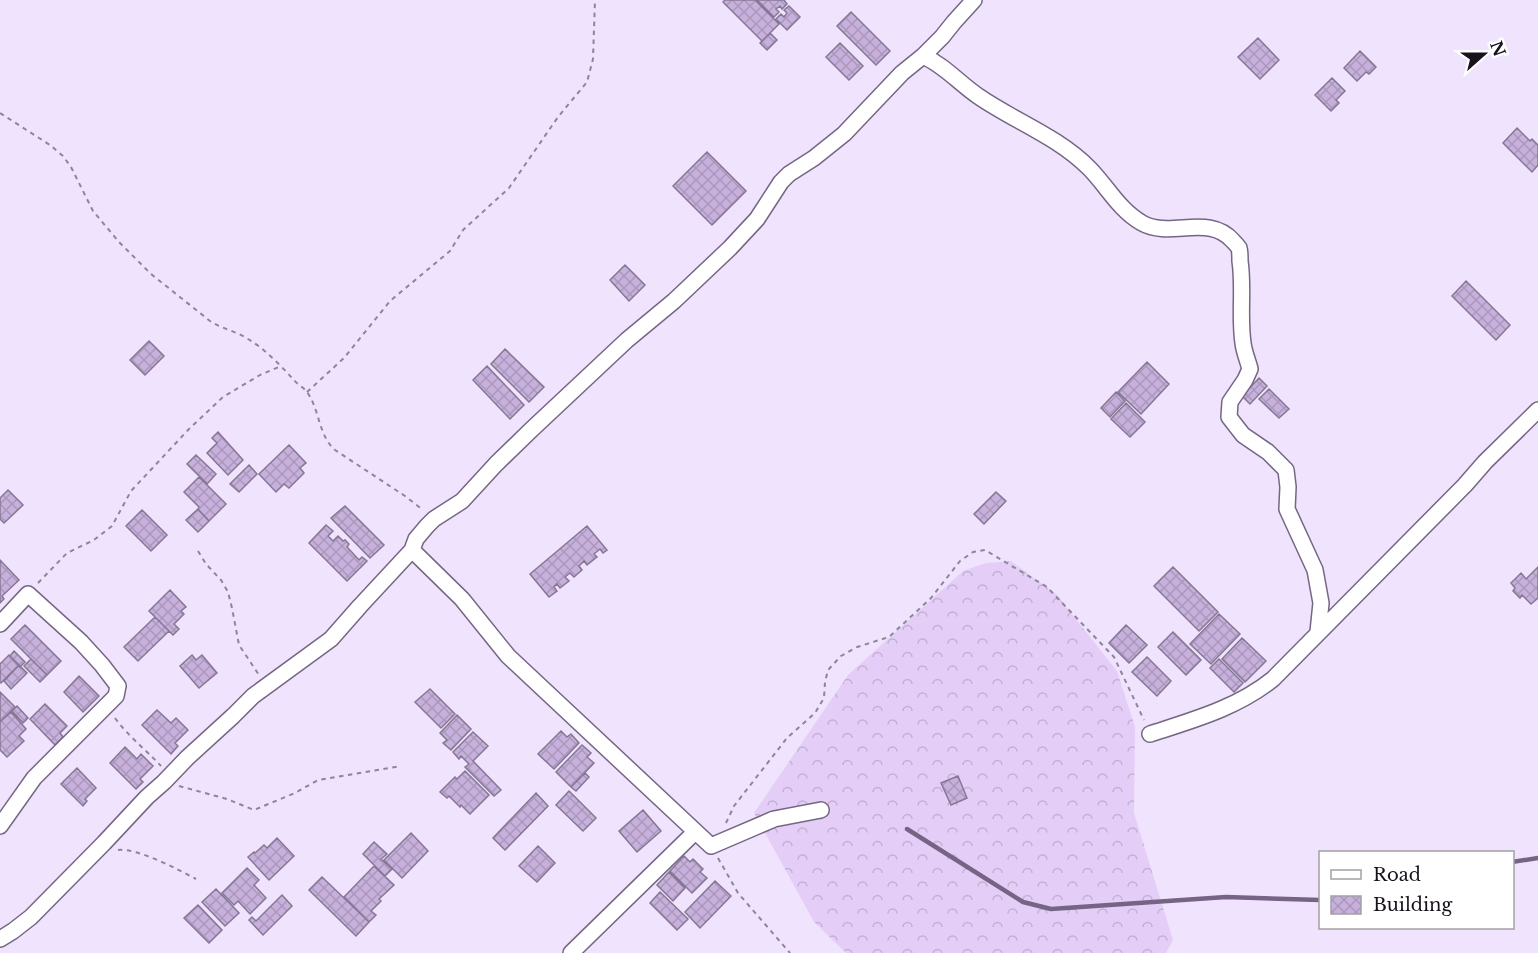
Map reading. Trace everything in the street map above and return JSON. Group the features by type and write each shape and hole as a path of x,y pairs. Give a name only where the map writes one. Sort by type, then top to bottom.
{"street":[{"path":"0,939 31,917 147,797 266,685 331,639 412,550 416,539 434,519 462,501 531,430 730,248 756,219 781,182 843,134 902,73 942,37 974,0"},
{"path":"923,56 936,62 979,96 1045,134 1074,154 1120,205 1144,224 1160,228 1215,228 1229,236 1239,248 1242,273 1243,344 1250,369 1230,402 1229,417 1243,435 1268,452 1286,470 1287,509 1315,570 1321,603 1318,632"},
{"path":"1150,734 1218,711 1259,691 1538,410"},
{"path":"412,550 462,599 508,656 711,846 774,819 821,810"},
{"path":"0,624 28,594 81,642 118,686 116,696 34,778 0,826"},
{"path":"571,953 695,832"}],"path":[{"path":"307,392 344,358 390,301 450,251 463,230 509,188 558,117 587,82 593,59 595,0"},
{"path":"0,113 63,156 93,211 119,242 151,274 219,327 248,338 307,392 329,445 405,496 434,519"},
{"path":"28,594 67,553 94,540 112,526 131,491 189,429 223,397 260,375 281,366"},
{"path":"790,953 738,893 711,846 723,829 734,806 765,766 787,738 815,713 824,698 828,670 841,656 857,647 890,637 931,598 960,561 973,552 985,550 1047,587 1114,657 1150,734"},
{"path":"198,551 228,592 239,645 266,685"},
{"path":"106,706 127,734 140,744 167,779 254,810 295,793 318,780 400,766"},
{"path":"94,853 123,849 150,857 196,879"},
{"path":"783,953 786,949"}],"green space":[{"path":"1011,561 1056,594 1117,671 1135,727 1134,813 1173,940 1166,953 846,953 814,922 754,813 848,675 963,571 986,563"}],"building":[{"path":"725,0 755,0 779,24 762,41 723,2"},
{"path":"757,0 784,0 787,4 782,9 780,6 776,9 779,12 774,17"},
{"path":"789,6 800,17 787,30 776,19 781,14 784,17 787,13 784,10"},
{"path":"851,12 890,51 876,65 837,26"},
{"path":"770,33 777,40 767,50 760,43"},
{"path":"1258,38 1279,60 1260,79 1238,57"},
{"path":"840,43 863,66 849,80 826,57"},
{"path":"1360,51 1376,67 1369,74 1366,72 1357,81 1344,68"},
{"path":"1332,78 1345,91 1336,100 1339,103 1331,111 1315,95"},
{"path":"1517,128 1530,141 1532,139 1538,145 1538,165 1532,172 1503,143"},
{"path":"707,152 746,191 712,225 673,186"},
{"path":"625,265 645,285 629,301 610,280"},
{"path":"1466,281 1510,325 1496,340 1452,296"},
{"path":"149,341 164,356 145,375 130,360"},
{"path":"505,349 544,387 529,402 491,364"},
{"path":"1147,362 1169,384 1141,414 1118,392"},
{"path":"487,366 524,405 510,419 473,380"},
{"path":"1259,378 1267,386 1250,404 1242,396"},
{"path":"1269,389 1289,409 1279,418 1259,399"},
{"path":"1116,392 1125,401 1110,417 1101,408"},
{"path":"1126,403 1145,422 1130,437 1111,419"},
{"path":"218,432 243,460 228,475 207,453 217,443 212,438"},
{"path":"289,445 306,463 300,468 304,473 289,488 284,484 276,492 259,474"},
{"path":"196,455 216,474 207,484 187,464"},
{"path":"249,465 257,474 239,492 230,484"},
{"path":"199,477 226,504 209,521 184,492"},
{"path":"8,490 23,505 4,523 0,519 0,498"},
{"path":"996,492 1006,501 984,524 974,514"},
{"path":"345,506 384,545 370,558 331,518"},
{"path":"198,509 209,521 198,532 186,520"},
{"path":"142,510 167,535 151,551 126,526"},
{"path":"326,525 333,531 328,536 333,541 338,536 343,541 345,540 349,544 347,547 359,560 362,557 367,561 347,581 309,543"},
{"path":"587,526 607,550 603,553 600,549 594,554 597,557 587,565 584,561 579,566 582,570 574,577 570,573 565,577 569,581 560,588 557,584 554,587 557,591 549,597 530,574"},
{"path":"0,560 19,580 2,596 4,599 0,603"},
{"path":"1173,567 1218,612 1199,631 1154,586"},
{"path":"1538,567 1538,598 1531,604 1522,595 1520,598 1513,591 1515,588 1511,583 1521,573 1526,579"},
{"path":"170,590 186,607 181,611 184,614 174,624 179,629 173,635 149,611"},
{"path":"1219,614 1240,634 1211,664 1190,644"},
{"path":"155,617 169,631 138,661 124,647"},
{"path":"25,625 61,661 47,675 11,639"},
{"path":"1126,625 1147,645 1129,663 1109,643"},
{"path":"1173,632 1201,660 1186,675 1158,647"},
{"path":"1242,638 1266,661 1245,682 1222,659"},
{"path":"14,651 25,662 20,667 10,656"},
{"path":"9,655 19,665 1,683 0,664"},
{"path":"192,655 196,660 202,655 217,673 199,688 180,666"},
{"path":"1147,657 1171,681 1157,696 1132,672"},
{"path":"31,659 47,675 40,682 24,666"},
{"path":"1219,659 1243,683 1234,692 1210,668"},
{"path":"19,665 27,673 11,689 4,681"},
{"path":"79,676 99,696 83,712 64,692"},
{"path":"430,689 455,714 441,728 415,702"},
{"path":"0,692 15,707 0,722"},
{"path":"45,704 67,726 60,733 63,737 55,745 30,719"},
{"path":"17,706 28,718 23,723 12,711"},
{"path":"157,710 171,723 176,718 188,730 175,743 178,746 171,754 142,725"},
{"path":"11,712 26,729 19,736 24,741 7,757 0,750 0,722"},
{"path":"457,715 471,729 451,750 443,743 447,740 440,733"},
{"path":"561,731 567,737 571,734 579,743 554,769 538,754"},
{"path":"473,732 488,746 473,761 501,790 494,796 465,767 469,764 461,756 459,759 453,752"},
{"path":"582,745 591,753 587,757 594,763 571,787 556,772"},
{"path":"125,747 137,759 141,754 153,766 140,779 143,782 136,789 110,763"},
{"path":"77,768 96,788 85,799 87,801 83,806 61,784"},
{"path":"465,771 489,795 470,814 449,796 447,798 440,792 455,777 457,779"},
{"path":"585,773 589,777 576,791 571,787"},
{"path":"958,776 967,798 951,805 941,783"},
{"path":"569,791 596,818 583,831 556,805"},
{"path":"536,793 548,806 505,850 493,838"},
{"path":"643,810 661,831 637,852 619,831"},
{"path":"411,833 428,851 402,878 384,860"},
{"path":"277,838 294,856 269,880 248,857 264,845 267,848"},
{"path":"374,842 387,854 381,859 392,869 385,876 363,854"},
{"path":"538,846 555,863 537,882 519,866"},
{"path":"684,856 690,862 693,859 703,869 700,872 707,878 692,893 670,871"},
{"path":"374,866 394,885 379,899 381,901 371,911 376,915 369,922 344,897"},
{"path":"247,868 259,880 254,885 266,898 250,914 238,901 234,905 222,893"},
{"path":"669,872 685,888 673,901 657,885"},
{"path":"322,877 369,922 356,936 309,890"},
{"path":"715,881 731,896 700,928 685,912"},
{"path":"216,889 239,913 225,926 202,902"},
{"path":"660,892 688,919 677,930 650,903"},
{"path":"282,895 292,906 263,935 249,920 252,917 256,921"},
{"path":"198,905 222,930 209,943 184,918"}],"waterway":[{"path":"907,829 1023,902 1051,909 1226,897 1319,900"},
{"path":"1514,862 1538,858"}]}
